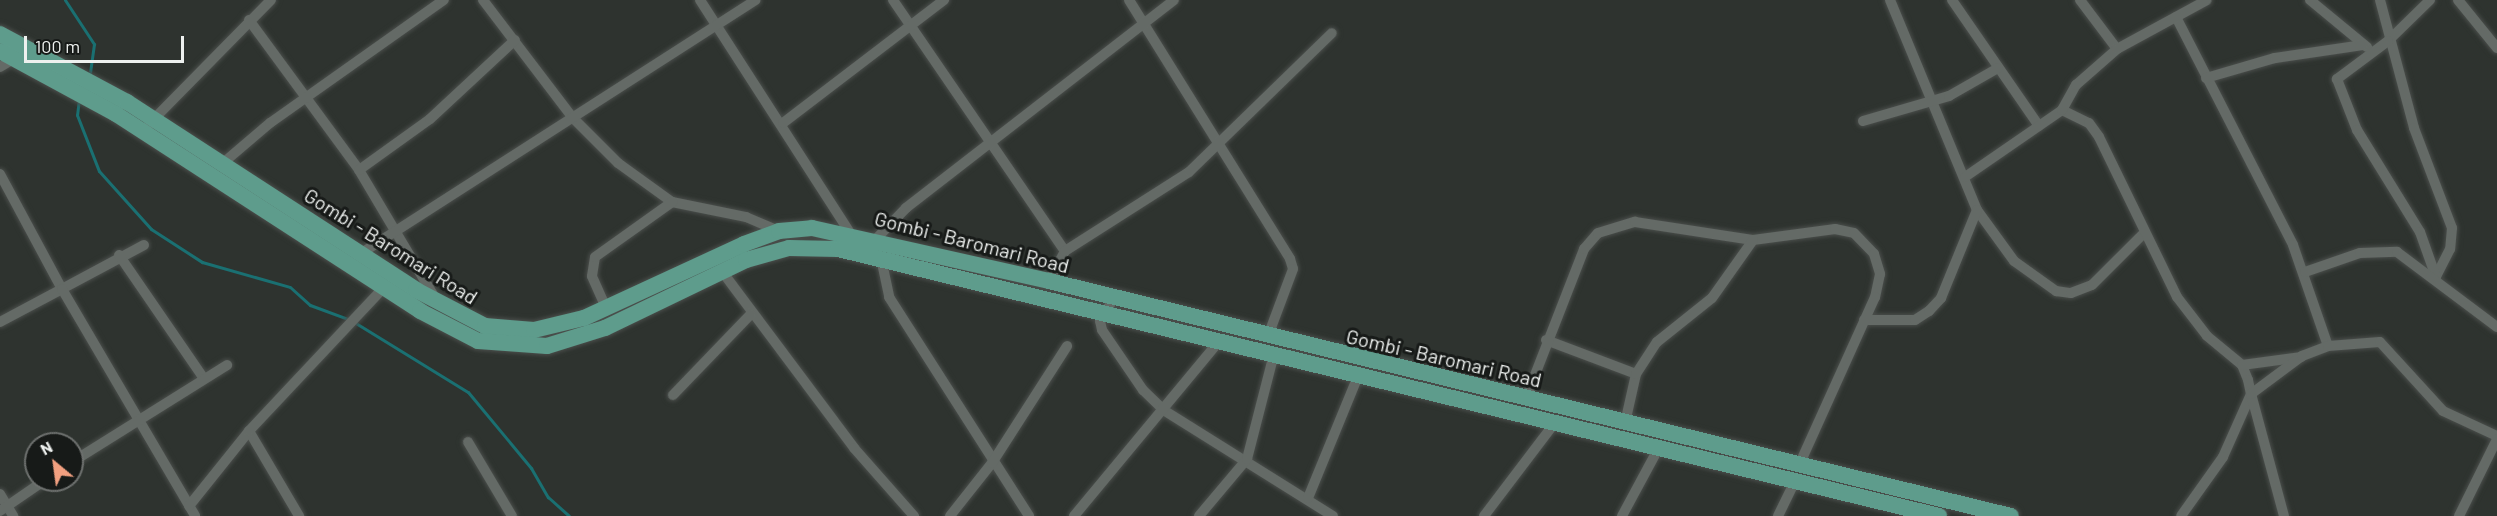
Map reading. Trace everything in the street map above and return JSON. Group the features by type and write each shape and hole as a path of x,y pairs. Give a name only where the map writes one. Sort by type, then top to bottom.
{"main road":[{"name":"Gombi - Baromari Road","path":"0,34 148,125 384,287 478,341 522,348 605,328 721,270 789,248 881,258 1268,336 1683,438 1800,463 2011,516"},
{"name":"Gombi - Baromari Road","path":"7,55 82,85"},
{"name":"Gombi - Baromari Road","path":"148,125 223,163 360,254 464,319 508,331 555,327 607,310 779,231 812,228 851,234 1049,281 1111,305 1220,340 1358,376 1657,451 1939,516"},
{"path":"1674,455 1683,438"}],"street":[{"path":"148,125 271,0"},
{"path":"223,163 308,96 444,0"},
{"path":"483,0 573,118 618,163 672,202 746,217 779,231"},
{"path":"700,0 783,123 851,234"},
{"path":"360,254 393,229 573,118 755,0"},
{"path":"893,0 1065,251"},
{"path":"783,123 909,23 944,0"},
{"path":"1129,0 1221,144 1293,269 1268,336"},
{"path":"876,240 906,208 1174,0"},
{"path":"1890,0 1977,210 2014,261 2056,291 2071,293 2091,285 2144,233"},
{"path":"1952,0 2039,126"},
{"path":"2080,0 2117,49"},
{"path":"1965,177 2062,110 2090,70 2117,49 2207,0"},
{"path":"2310,0 2373,51"},
{"path":"2380,0 2388,41 2452,228 2450,249 2436,277"},
{"path":"2430,0 2388,41 2345,69 2337,88 2380,173 2420,232 2436,277"},
{"path":"2458,0 2497,48"},
{"path":"2176,17 2206,78 2233,121 2305,272 2328,346"},
{"path":"249,20 308,96 359,170 439,304"},
{"path":"1049,281 1065,251 1161,194 1221,144 1332,33"},
{"path":"359,170 430,119 515,40"},
{"path":"2206,78 2275,58 2363,45"},
{"path":"0,67 7,55"},
{"path":"1863,121 1931,101 1998,68"},
{"path":"2062,110 2089,123 2099,137 2144,233 2193,320 2242,365 2284,516"},
{"path":"0,174 62,289 141,416 195,516"},
{"path":"607,310 592,276 595,257 672,202"},
{"path":"1864,320 1915,320 1929,310 1941,298 1977,210"},
{"path":"1526,398 1546,340 1584,249 1598,233 1635,222 1753,240 1835,229 1854,233 1874,254 1880,274 1864,320 1800,463"},
{"path":"1625,423 1636,374 1657,342 1712,298 1753,240"},
{"path":"0,322 119,255 144,245"},
{"path":"2305,272 2382,250 2397,252 2436,277 2497,327"},
{"path":"119,255 203,377"},
{"path":"881,258 890,297 992,463 1029,516"},
{"path":"721,270 751,314 914,516"},
{"path":"189,506 249,431 384,287"},
{"path":"1111,305 1100,321 1102,330 1143,390 1165,411 1308,498 1319,512 1333,516"},
{"path":"674,394 751,314"},
{"path":"1074,516 1165,411 1220,340"},
{"path":"1546,340 1636,374"},
{"path":"2181,516 2206,486 2251,394 2302,357 2328,346 2380,342 2443,411 2497,437 2459,516"},
{"path":"950,516 992,463 1067,346"},
{"path":"1199,516 1247,459 1274,354"},
{"path":"2242,365 2302,357"},
{"path":"84,454 203,377 227,365"},
{"path":"1308,498 1358,376"},
{"path":"1484,516 1553,425"},
{"path":"249,431 299,516"},
{"path":"468,442 512,516"},
{"path":"1622,516 1657,451"},
{"path":"1778,516 1794,483"},
{"path":"3,508 27,492"},
{"path":"0,494 3,508 13,516"}],"waterway":[{"path":"65,0 94,44 90,74"},
{"path":"79,99 77,115 99,171 151,229 202,262 290,287 310,305 348,319"},
{"path":"354,322 468,392 531,468 548,497 569,516"}]}
